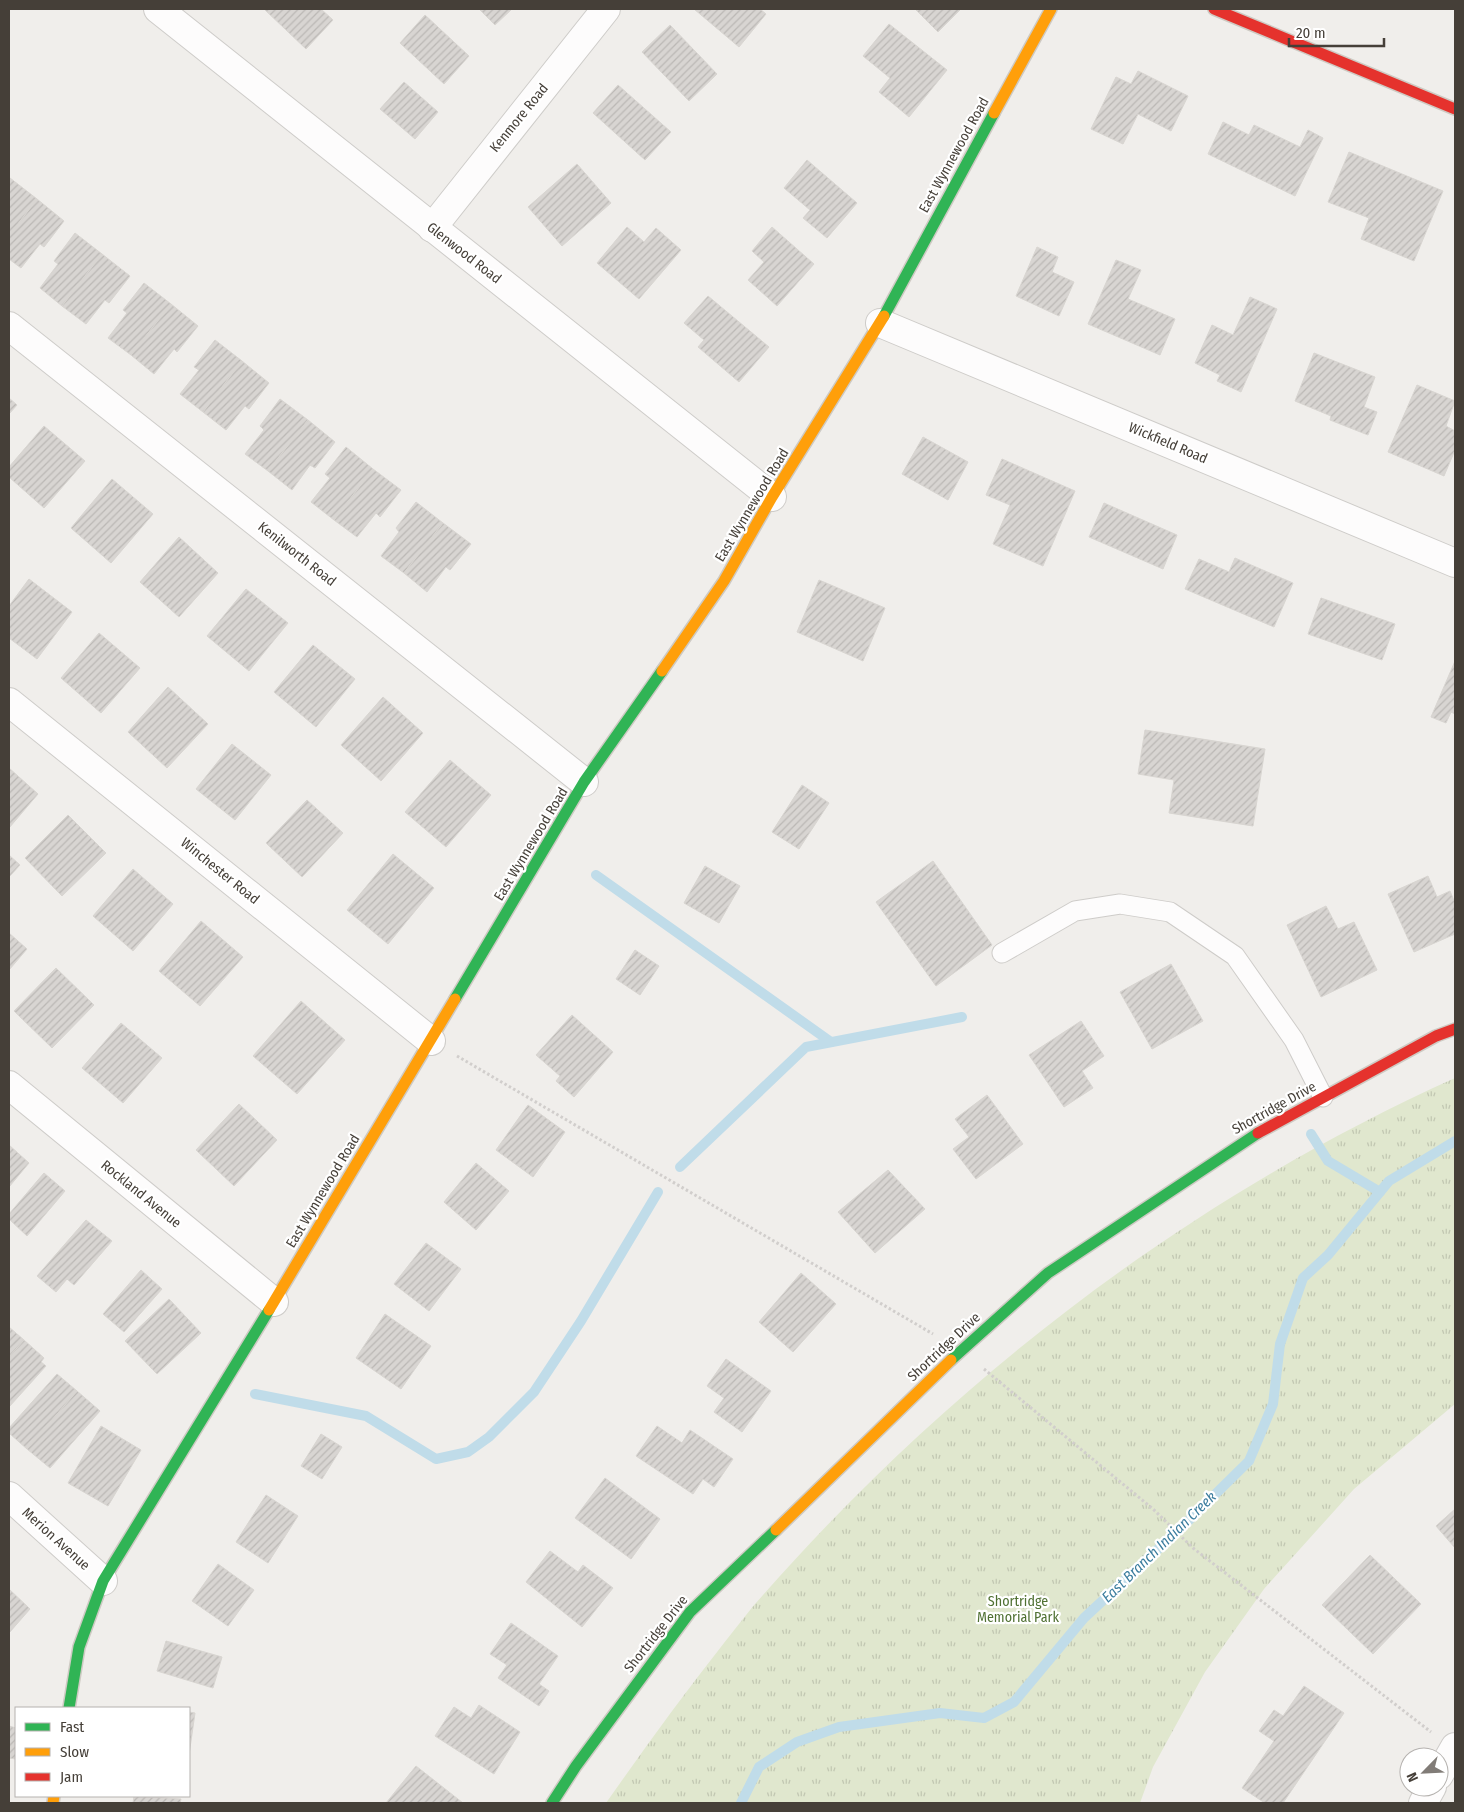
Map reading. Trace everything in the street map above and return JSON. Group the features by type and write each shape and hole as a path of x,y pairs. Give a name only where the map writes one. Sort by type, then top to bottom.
{"street":[{"name":"Glenwood Road","path":"158,9 772,497"},
{"name":"Kenmore Road","path":"432,228 606,9"},
{"name":"East Wynnewood Road","path":"69,1707 79,1647 104,1581 431,1041 584,782 724,581 772,497 880,323 1051,9"},
{"path":"1214,9 1455,109"},
{"name":"Wickfield Road","path":"880,323 1455,563"},
{"name":"Kenilworth Road","path":"9,326 584,782"},
{"name":"Winchester Road","path":"9,702 431,1041"},
{"name":"Shortridge Drive","path":"552,1803 576,1766 690,1612 961,1350 1048,1273 1246,1139 1436,1036 1455,1028"},
{"name":"Rockland Avenue","path":"9,1085 274,1302"},
{"name":"Merion Avenue","path":"9,1496 104,1581"}],"lane":[{"path":"1002,953 1075,911 1120,904 1170,912 1235,956 1294,1040 1323,1097"}],"path":[{"path":"431,1041 961,1350 1153,1509 1194,1548 1454,1748"}],"green space":[{"name":"Shortridge Memorial Park","path":"1455,1078 1455,1404 1354,1489 1264,1589 1205,1672 1153,1767 1140,1803 606,1803 679,1702 758,1601 837,1515 915,1439 997,1367 1082,1299 1171,1236 1262,1178 1357,1125"}],"building":[{"path":"264,9 321,9 333,20 306,49"},
{"path":"479,9 512,9 495,25"},
{"path":"694,9 760,9 766,14 739,47"},
{"path":"915,9 961,9 938,32"},
{"path":"425,15 469,56 444,84 400,43"},
{"path":"889,24 947,70 909,117 879,92 890,78 863,56"},
{"path":"670,25 717,74 689,101 642,52"},
{"path":"1138,71 1188,96 1171,131 1138,114 1123,144 1091,129 1116,77 1131,84"},
{"path":"404,82 438,112 415,139 380,109"},
{"path":"618,85 671,132 645,160 593,113"},
{"path":"1223,122 1249,135 1254,125 1300,147 1308,130 1323,138 1295,196 1208,154"},
{"path":"1349,152 1443,191 1414,261 1361,239 1369,218 1328,202"},
{"path":"807,160 857,203 827,238 803,218 810,210 784,188"},
{"path":"577,164 611,203 562,246 528,207"},
{"path":"9,179 37,199 9,236"},
{"path":"37,199 64,221 44,247 40,244 21,268 9,259 9,236"},
{"path":"627,227 644,242 656,228 681,250 639,299 597,263"},
{"path":"772,227 814,264 777,306 748,280 764,262 752,251"},
{"path":"75,233 102,254 62,306 40,288 58,264 54,261"},
{"path":"1037,247 1058,257 1052,272 1074,282 1059,316 1016,296"},
{"path":"102,254 130,276 109,303 105,300 86,324 62,306"},
{"path":"1116,260 1141,270 1128,299 1175,319 1160,355 1088,324"},
{"path":"144,283 171,304 131,355 108,338 127,313 123,310"},
{"path":"708,296 769,347 739,382 698,347 704,340 684,323"},
{"path":"1250,297 1277,309 1241,392 1217,381 1220,375 1195,363 1212,325 1233,335"},
{"path":"171,304 198,326 177,352 174,349 154,374 131,355"},
{"path":"215,340 242,361 203,412 180,394 199,370 194,367"},
{"path":"1314,353 1375,377 1364,407 1377,412 1368,435 1330,420 1331,416 1295,401"},
{"path":"242,361 269,383 249,409 245,406 226,430 203,412"},
{"path":"1417,385 1455,401 1446,426 1455,431 1455,450 1444,476 1388,452"},
{"path":"9,398 17,405 9,414"},
{"path":"280,399 308,420 268,471 245,454 264,430 260,426"},
{"path":"308,420 335,442 315,468 310,465 292,490 268,471"},
{"path":"44,426 85,461 44,508 9,477 9,467"},
{"path":"923,437 968,462 948,500 902,474"},
{"path":"346,447 373,469 334,520 311,502 330,478 325,474"},
{"path":"1002,459 1075,491 1043,566 993,544 1010,505 986,495"},
{"path":"373,469 401,490 380,517 376,513 357,537 334,520"},
{"path":"112,479 153,514 111,563 71,528"},
{"path":"416,502 443,523 404,573 381,556 399,532 396,528"},
{"path":"1104,503 1177,535 1163,569 1089,537"},
{"path":"443,523 471,544 450,570 446,567 427,592 404,573"},
{"path":"179,537 218,573 179,617 140,582"},
{"path":"1235,558 1293,583 1274,627 1185,589 1199,559 1229,572"},
{"path":"29,579 72,612 37,659 9,638 9,606"},
{"path":"819,580 885,608 863,661 797,632"},
{"path":"246,589 288,623 249,671 207,636"},
{"path":"1321,598 1395,624 1382,660 1308,634"},
{"path":"99,633 140,668 101,713 61,678"},
{"path":"313,645 355,679 316,727 274,692"},
{"path":"1455,661 1455,714 1451,712 1446,723 1431,717"},
{"path":"168,687 208,724 167,768 128,732"},
{"path":"383,697 423,733 381,781 341,745"},
{"path":"1145,730 1265,749 1253,826 1169,813 1174,780 1138,774"},
{"path":"232,744 271,775 235,820 196,789"},
{"path":"450,760 491,795 446,847 405,812"},
{"path":"9,768 38,794 9,828"},
{"path":"802,785 829,803 799,849 772,832"},
{"path":"307,800 343,833 302,877 266,843"},
{"path":"68,815 106,853 62,896 25,858"},
{"path":"393,854 434,888 388,944 347,910"},
{"path":"9,855 20,865 9,877"},
{"path":"933,861 992,945 936,986 876,902"},
{"path":"705,866 740,886 719,923 684,903"},
{"path":"133,869 173,904 133,951 93,916"},
{"path":"1428,876 1437,897 1450,891 1455,903 1455,934 1414,952 1388,894"},
{"path":"1326,906 1338,929 1354,922 1377,970 1321,997 1287,925"},
{"path":"201,921 243,957 200,1006 159,971"},
{"path":"9,933 27,949 9,970"},
{"path":"635,950 659,966 640,995 616,979"},
{"path":"1171,964 1203,1021 1152,1049 1120,992"},
{"path":"56,968 94,1005 52,1048 14,1011"},
{"path":"301,1001 345,1040 297,1094 253,1056"},
{"path":"572,1015 613,1052 574,1097 556,1081 560,1076 536,1055"},
{"path":"1081,1021 1104,1056 1082,1071 1093,1088 1064,1107 1029,1055"},
{"path":"121,1023 162,1058 123,1103 82,1068"},
{"path":"987,1095 1023,1144 976,1179 953,1149 969,1137 955,1119"},
{"path":"239,1104 277,1140 234,1186 196,1150"},
{"path":"528,1105 565,1132 533,1177 496,1150"},
{"path":"9,1145 29,1163 9,1187"},
{"path":"476,1163 509,1191 476,1230 444,1202"},
{"path":"888,1170 925,1209 875,1253 838,1212"},
{"path":"44,1173 65,1191 27,1236 9,1219 9,1214"},
{"path":"86,1220 112,1241 74,1285 67,1279 56,1292 37,1276"},
{"path":"426,1243 461,1269 429,1311 394,1284"},
{"path":"141,1270 162,1289 124,1332 103,1314"},
{"path":"801,1273 836,1304 793,1352 759,1322"},
{"path":"169,1299 201,1333 157,1374 125,1341"},
{"path":"385,1314 431,1346 401,1389 356,1358"},
{"path":"9,1327 24,1340 9,1357"},
{"path":"24,1340 44,1358 41,1362 46,1366 9,1407 9,1357"},
{"path":"726,1359 771,1391 742,1432 714,1412 724,1398 707,1386"},
{"path":"57,1374 77,1391 27,1449 9,1433 9,1428"},
{"path":"77,1391 100,1411 50,1468 27,1449"},
{"path":"101,1426 141,1450 108,1506 68,1483"},
{"path":"657,1426 682,1443 690,1430 733,1459 714,1487 703,1479 693,1494 636,1456"},
{"path":"321,1434 342,1447 322,1479 301,1466"},
{"path":"605,1478 660,1519 631,1559 575,1518"},
{"path":"266,1495 298,1516 268,1563 236,1542"},
{"path":"1455,1509 1455,1548 1436,1526"},
{"path":"550,1551 578,1572 583,1565 613,1588 582,1627 526,1582"},
{"path":"1370,1555 1421,1604 1373,1654 1322,1605"},
{"path":"218,1564 254,1590 228,1626 192,1601"},
{"path":"9,1589 30,1609 9,1633"},
{"path":"511,1623 558,1656 539,1684 549,1691 539,1706 498,1678 507,1665 490,1654"},
{"path":"166,1641 222,1657 213,1688 157,1671"},
{"path":"1304,1686 1344,1713 1283,1803 1265,1803 1242,1788 1274,1741 1259,1731 1274,1710 1283,1716"},
{"path":"479,1705 520,1732 494,1774 435,1736 454,1707 471,1718"},
{"path":"190,1712 195,1713 190,1748"},
{"path":"9,1726 15,1728 15,1759 9,1758"},
{"path":"416,1766 463,1803 386,1803"},
{"path":"134,1797 181,1799 180,1803 133,1803"}],"waterway":[{"path":"596,875 831,1042"},
{"path":"680,1167 806,1047 962,1017"},
{"path":"1311,1134 1328,1161 1380,1192"},
{"name":"East Branch Indian Creek","path":"741,1803 759,1767 797,1742 839,1727 940,1713 984,1718 1014,1702 1084,1618 1249,1461 1273,1404 1280,1344 1303,1278 1328,1255 1389,1181 1455,1141"},
{"path":"255,1394 366,1416 436,1459 468,1452 489,1437 534,1392 581,1321 658,1192"}],"traffic: fast":[{"path":"884,316 994,113"},
{"path":"455,999 584,782 662,671"},
{"path":"951,1360 1048,1273 1258,1133"},
{"path":"69,1707 79,1647 103,1581 269,1310"},
{"path":"552,1803 576,1766 690,1612 776,1530"}],"traffic: slow":[{"path":"994,113 1051,9"},
{"path":"662,671 724,581 772,497 884,316"},
{"path":"269,1310 455,999"},
{"path":"776,1530 951,1360"},
{"path":"53,1803 54,1797"}],"traffic: jam":[{"path":"1214,9 1455,109"},
{"path":"1258,1133 1436,1036 1455,1029"}]}
